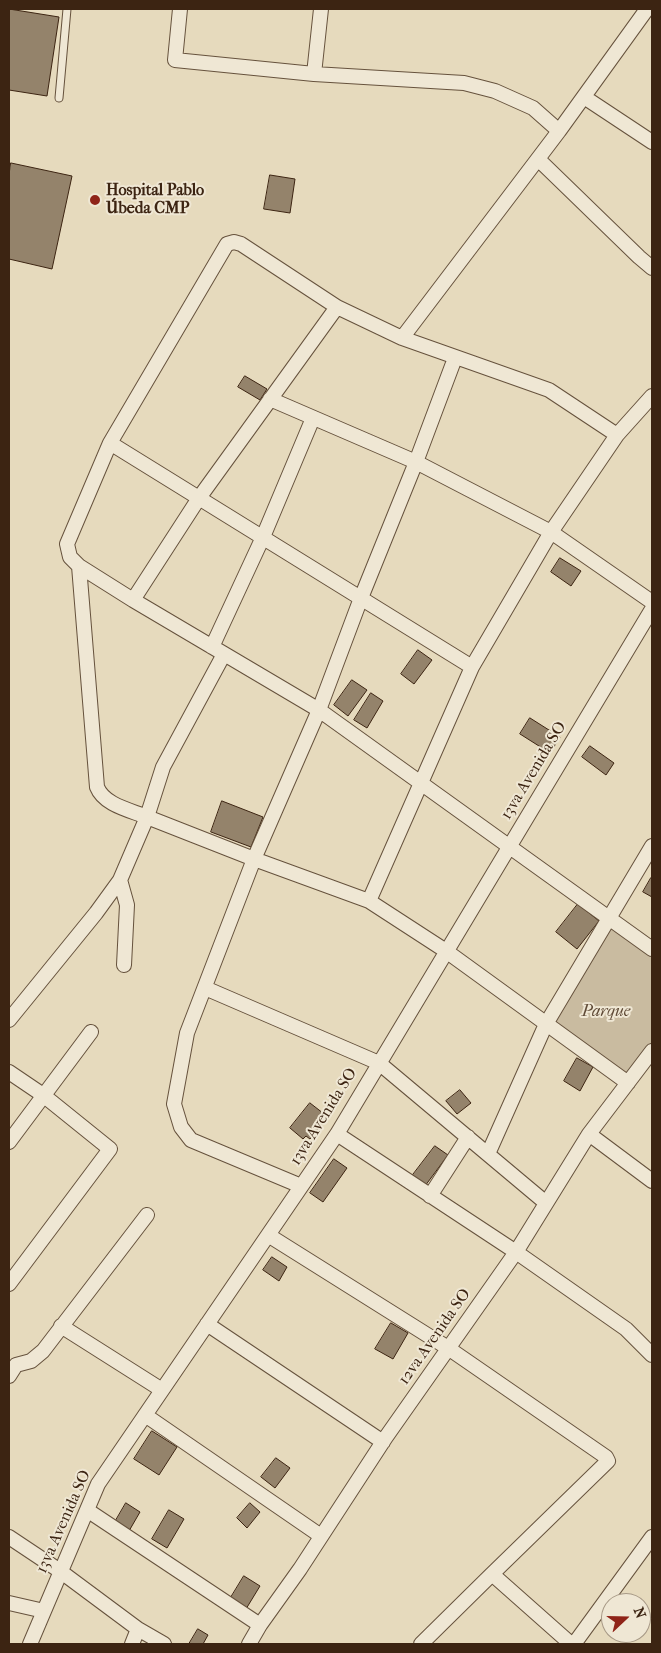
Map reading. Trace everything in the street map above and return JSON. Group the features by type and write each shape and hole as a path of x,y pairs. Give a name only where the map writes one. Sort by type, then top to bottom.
{"street":[{"path":"180,9 175,60 314,74 464,83 495,91 533,108 559,131"},
{"path":"314,74 321,9"},
{"path":"402,338 559,131 647,9"},
{"path":"584,97 652,142"},
{"path":"538,159 652,268"},
{"path":"617,435 549,390 402,338 336,307 241,244 234,242 227,244 110,443 67,544 70,557 79,566 319,710 652,949"},
{"path":"133,600 200,498 336,307"},
{"path":"301,1186 190,1140 181,1127 174,1104 188,1034 205,988 254,859 319,710 455,358"},
{"path":"369,901 472,667 551,532 617,435 652,396"},
{"path":"270,399 416,462 551,532 652,602"},
{"path":"9,1020 96,913 120,880 147,817 163,767 218,650 313,418"},
{"path":"110,443 472,667"},
{"path":"79,566 98,787 100,794 105,800 254,859 369,901 446,951 628,1084"},
{"name":"13va Avenida SO","path":"30,1644 98,1484 337,1134 652,609"},
{"path":"488,1154 546,1024 652,846"},
{"path":"120,880 126,905 124,965"},
{"path":"205,988 379,1063 546,1203"},
{"path":"9,1142 91,1032"},
{"name":"12va Avenida SO","path":"250,1644 260,1625 383,1442 516,1252 589,1134 652,1052"},
{"path":"9,1072 43,1095 108,1146 110,1151 9,1284"},
{"path":"337,1134 516,1252 626,1329 652,1355"},
{"path":"589,1134 652,1181"},
{"path":"430,1196 468,1137"},
{"path":"9,1376 16,1365 31,1360 43,1351 147,1215"},
{"path":"268,1235 448,1348 608,1459 421,1644"},
{"path":"207,1324 383,1442"},
{"path":"61,1326 162,1390"},
{"path":"145,1415 321,1536"},
{"path":"86,1510 260,1625"},
{"path":"9,1537 60,1571 138,1628 164,1644"},
{"path":"492,1574 573,1644 652,1537"},
{"path":"9,1604 44,1610"},
{"path":"132,1644 138,1628"}],"lane":[{"path":"59,98 67,9"}],"green space":[{"name":"Parque","path":"610,918 652,949 652,1051 628,1083 546,1024"}],"building":[{"path":"9,9 59,17 47,96 9,90"},
{"path":"11,163 72,176 52,269 9,259 9,175"},
{"path":"270,175 295,179 290,213 264,209"},
{"path":"245,376 267,389 260,400 238,387"},
{"path":"560,558 581,571 571,586 551,572"},
{"path":"418,650 432,660 414,684 401,674"},
{"path":"352,680 367,690 348,716 334,705"},
{"path":"371,693 383,701 367,728 354,720"},
{"path":"530,718 560,737 550,753 520,734"},
{"path":"590,746 614,763 606,775 582,757"},
{"path":"222,801 263,817 251,847 211,832"},
{"path":"652,879 652,897 643,892"},
{"path":"578,904 599,921 577,949 556,932"},
{"path":"577,1058 593,1067 580,1091 564,1081"},
{"path":"460,1090 471,1103 457,1114 446,1101"},
{"path":"310,1103 328,1117 310,1139 306,1136 303,1139 290,1128"},
{"path":"435,1146 448,1155 425,1186 412,1176"},
{"path":"334,1159 347,1168 323,1202 310,1193"},
{"path":"272,1257 287,1267 279,1281 263,1270"},
{"path":"391,1323 408,1333 393,1359 375,1349"},
{"path":"152,1431 177,1447 159,1475 134,1459"},
{"path":"276,1458 290,1468 275,1488 261,1477"},
{"path":"126,1503 140,1512 129,1531 115,1522"},
{"path":"250,1503 260,1512 247,1528 237,1518"},
{"path":"169,1510 184,1519 167,1548 152,1539"},
{"path":"244,1576 260,1586 246,1609 230,1599"},
{"path":"198,1629 208,1635 203,1644 189,1644"}],"place":[{"name":"Hospital Pablo Úbeda CMP","path":"95,200"}]}
